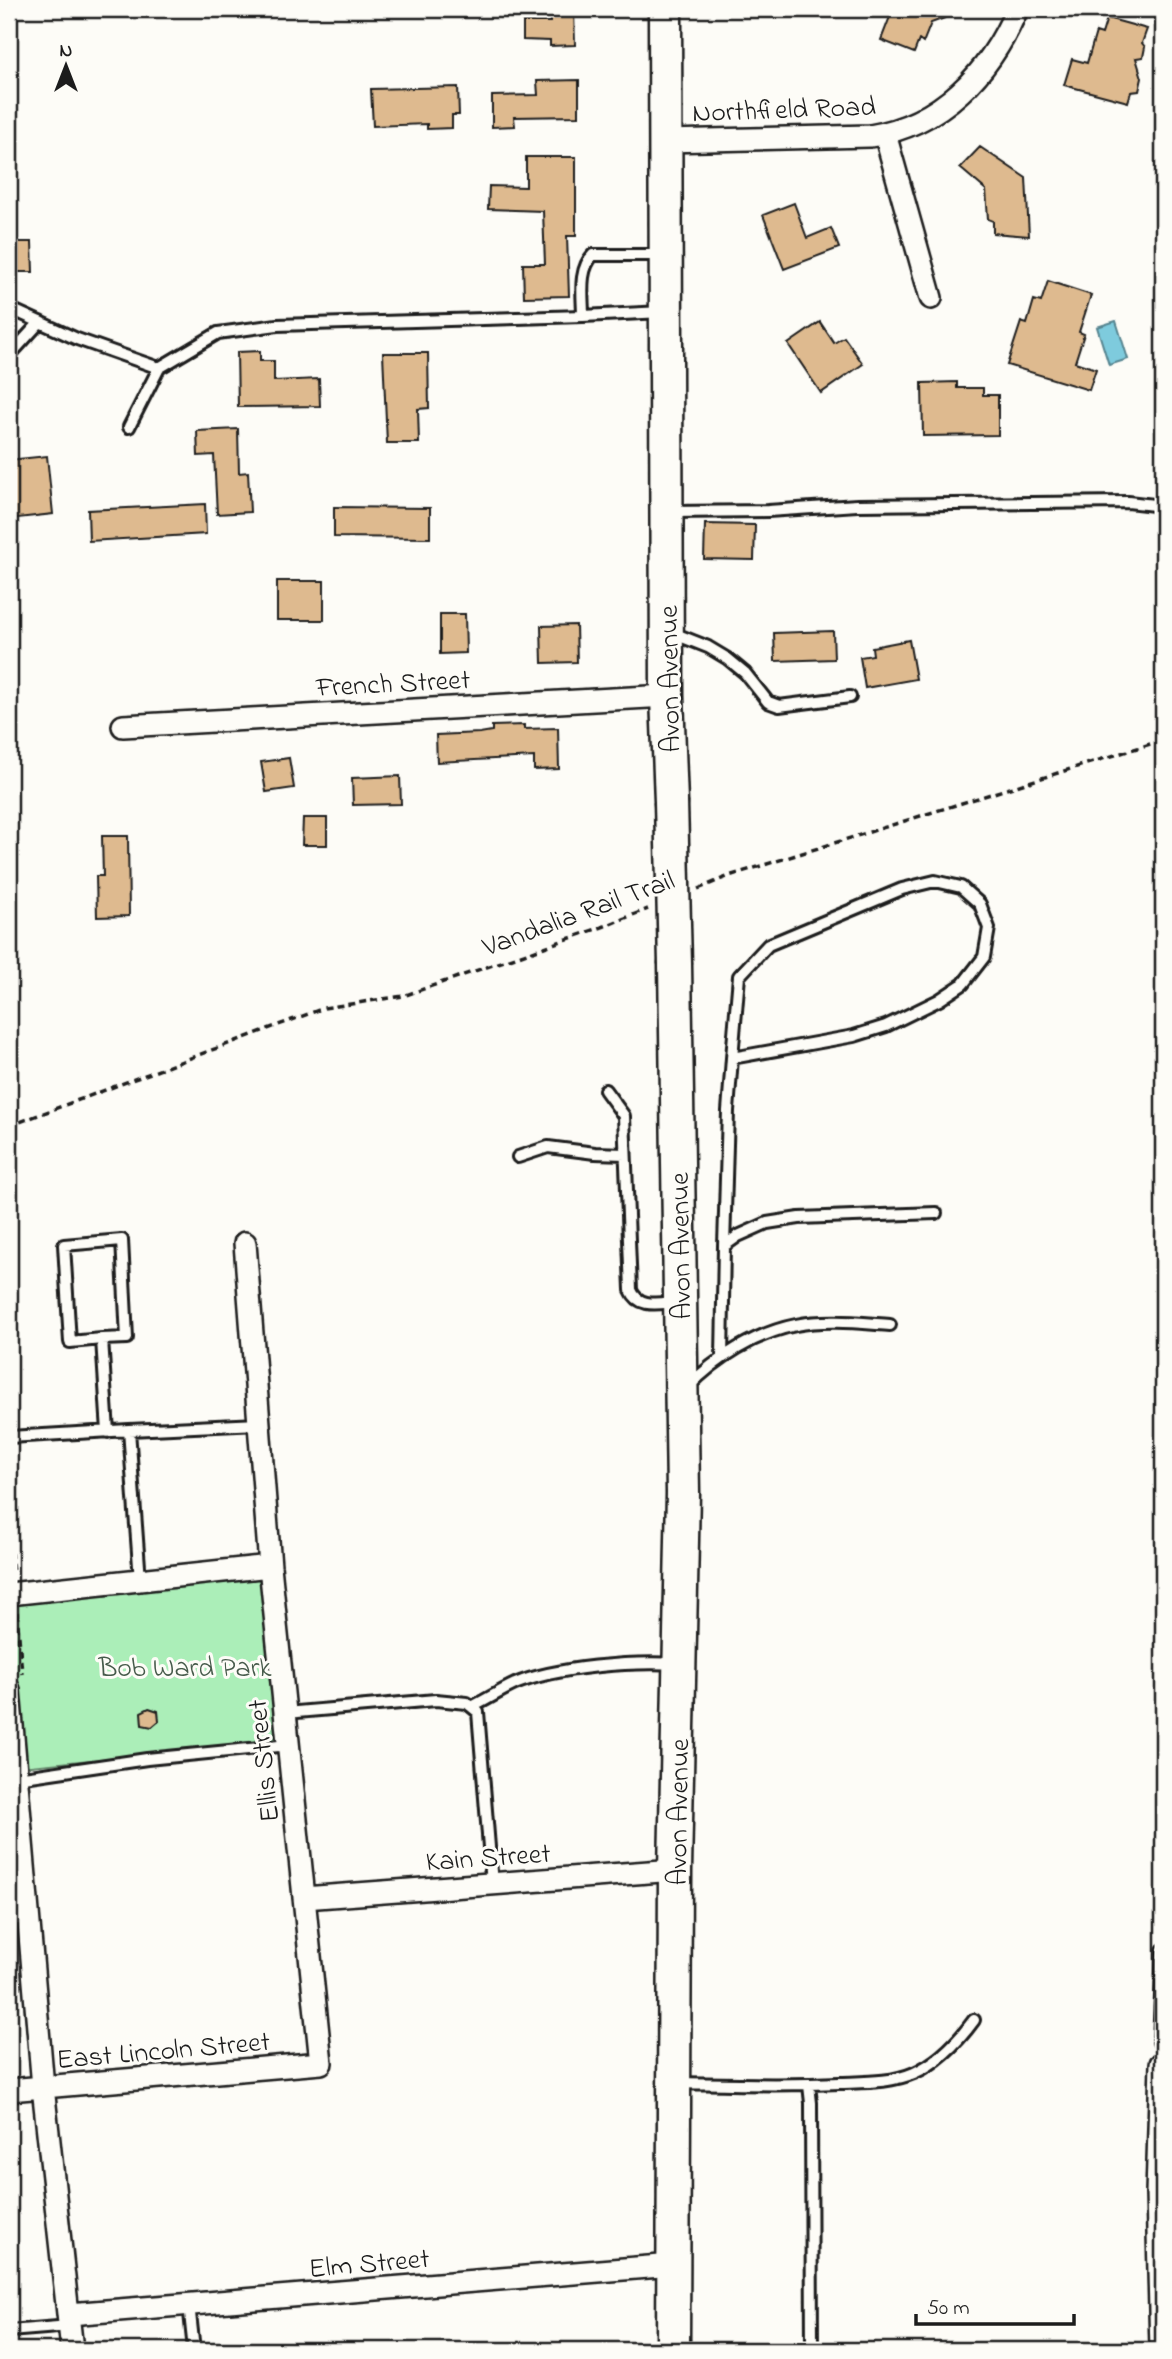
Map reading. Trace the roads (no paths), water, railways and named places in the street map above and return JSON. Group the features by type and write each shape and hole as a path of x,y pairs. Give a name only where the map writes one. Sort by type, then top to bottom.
{"main road":[{"name":"Avon Avenue","path":"665,9 667,696 675,964 683,1493 676,1870 673,2350"}],"street":[{"name":"Northfield Road","path":"665,141 885,134 929,116 956,98 990,60 1017,9"},
{"path":"885,134 931,298"},
{"name":"French Street","path":"123,726 667,696"},
{"name":"Ellis Street","path":"245,1243 270,1566 321,2063"},
{"path":"9,1594 270,1566"},
{"path":"9,1690 17,1778 14,1803 18,1919 43,2087 72,2350"},
{"name":"Kain Street","path":"304,1898 676,1870"},
{"name":"East Lincoln Street","path":"9,2090 321,2063"},
{"path":"1161,2350 1157,2193 1163,2063"},
{"name":"Elm Street","path":"70,2320 189,2304 673,2265"}],"lane":[{"path":"583,316 583,271 586,262 593,255 666,255"},
{"path":"9,307 77,339 159,368"},
{"path":"130,427 159,368 218,333 265,327 666,312"},
{"path":"9,356 40,322"},
{"path":"667,512 768,511 857,505 1128,502 1154,505 1163,514"},
{"path":"667,631 708,647 728,659 745,673 768,702 779,706 850,697"},
{"path":"722,1358 728,1111 739,976 768,944 902,889 935,881 961,887 981,904 989,928 984,957 963,984 939,1000 886,1026 854,1035 733,1058"},
{"path":"605,1090 624,1116 631,1290 635,1300 641,1303 680,1302"},
{"path":"518,1157 548,1147 625,1154"},
{"path":"724,1246 738,1236 767,1223 799,1218 936,1213"},
{"path":"122,1240 127,1338 102,1339 71,1342 64,1245 122,1240"},
{"path":"681,1394 702,1372 722,1358 766,1335 797,1324 845,1322 890,1325"},
{"path":"102,1339 108,1432"},
{"path":"9,1437 259,1424"},
{"path":"130,1430 140,1580"},
{"path":"472,1707 516,1684 535,1678 641,1661 680,1664"},
{"path":"285,1713 436,1700 467,1703 472,1707 478,1712 492,1884"},
{"path":"17,1778 147,1759 289,1745"},
{"path":"1163,1950 1159,2042 1163,2050"},
{"path":"674,2083 809,2085 879,2082 912,2074 934,2062 959,2040 974,2020"},
{"path":"809,2085 812,2350"},
{"path":"189,2304 194,2350"},
{"path":"9,2331 70,2320"}],"water":[{"path":"1116,321 1128,359 1109,365 1097,327"}],"park label":[{"name":"Bob Ward Park","path":"185,1666"}]}
